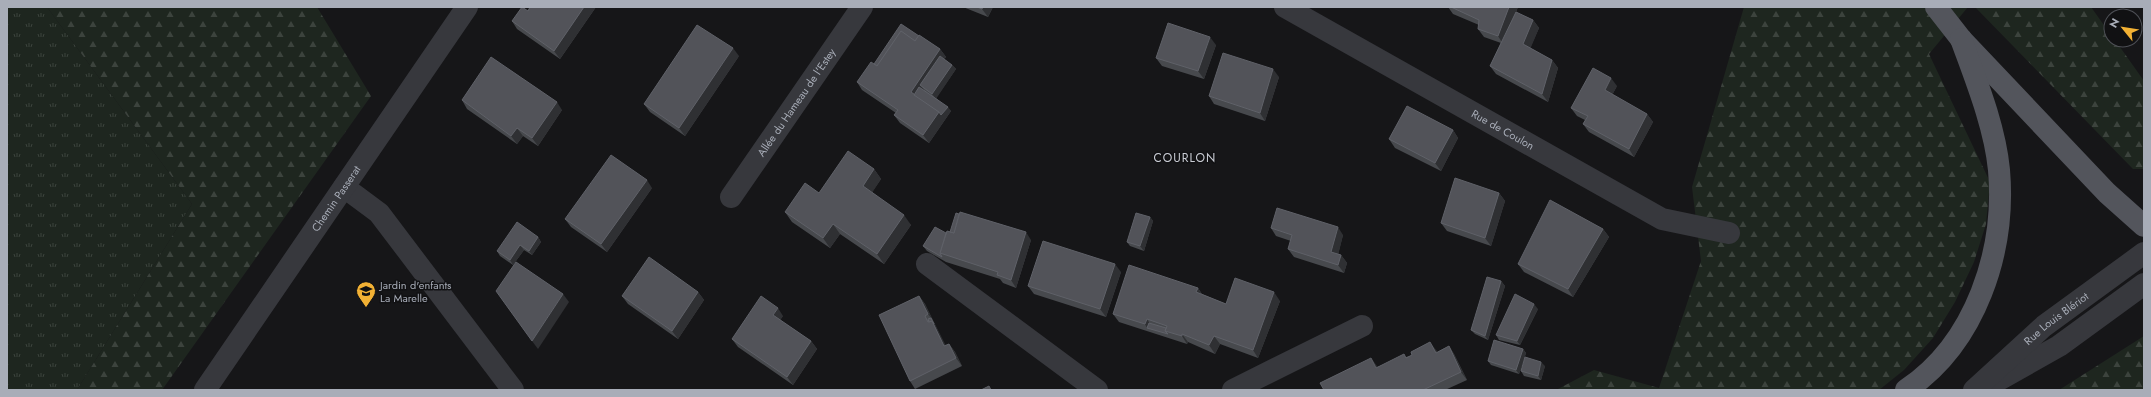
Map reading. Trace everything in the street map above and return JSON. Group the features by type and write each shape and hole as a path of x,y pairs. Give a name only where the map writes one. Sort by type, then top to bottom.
{"main road":[{"path":"1936,7 1961,39 2107,194 2144,226"},
{"path":"1906,390 1941,360 1963,330 1982,294 1995,247 2000,205 1999,169 1985,108 1961,39"}],"street":[{"name":"Chemin Passerat","path":"205,390 467,7"},
{"name":"Allée du Hameau de l'Estey","path":"731,197 862,7"},
{"name":"Rue de Coulon","path":"1285,7 1662,219 1729,233"},
{"path":"344,187 380,213 513,390"},
{"name":"Rue Louis Blériot","path":"1974,390 2044,326 2144,253"},
{"path":"927,264 1098,390"},
{"name":"Rue Louis Blériot","path":"1981,390 2059,346 2144,284"},
{"path":"1233,390 1362,326"}],"green space":[{"path":"7,7 47,7 192,204 77,390 7,390"},
{"path":"47,7 317,7 371,96 162,390 77,390 192,204"},
{"path":"1744,7 1968,7 1929,54 1990,182 1986,224 1974,262 1955,302 1933,338 1904,370 1879,390 1556,390 1594,370 1659,388 1701,261 1692,187"},
{"path":"1975,7 2091,7 2103,24 2103,48 2121,48 2144,81 2144,169 2133,169"},
{"path":"2144,336 2144,390 2059,390"}],"building":[{"path":"522,7 528,11 530,7 584,7 554,51 512,21"},
{"path":"1451,7 1509,7 1498,36 1478,29 1479,20"},
{"path":"1516,12 1533,20 1523,44 1552,60 1542,94 1490,66"},
{"path":"1168,23 1210,37 1198,71 1156,58"},
{"path":"901,24 919,36 915,41 901,31 877,66 874,64"},
{"path":"697,25 733,48 679,128 644,104"},
{"path":"901,31 915,41 919,35 940,49 911,92 939,112 923,135 894,115 898,110 857,82 871,62 877,66"},
{"path":"1223,53 1273,69 1260,113 1209,96"},
{"path":"940,56 952,65 932,94 920,85"},
{"path":"491,57 557,102 532,138 517,128 511,136 462,100"},
{"path":"1593,68 1611,78 1605,90 1647,114 1629,149 1583,124 1588,116 1571,108"},
{"path":"919,87 948,107 941,115 939,112 914,95"},
{"path":"1407,106 1453,130 1435,163 1389,139"},
{"path":"848,151 874,169 863,186 904,215 877,254 833,224 823,238 785,212 805,183 819,193"},
{"path":"611,155 647,180 601,244 565,219"},
{"path":"1455,178 1499,193 1485,238 1441,223"},
{"path":"1550,200 1603,229 1568,289 1518,264"},
{"path":"1277,208 1338,227 1331,252 1341,255 1338,265 1288,249 1292,235 1271,228"},
{"path":"960,212 1026,232 1011,280 997,275 998,272 940,253 947,231 954,233"},
{"path":"956,213 959,214 954,233 950,232"},
{"path":"1136,213 1150,217 1140,246 1127,242"},
{"path":"517,222 538,237 529,251 520,245 510,260 497,251"},
{"path":"935,227 946,233 940,253 942,257 923,246"},
{"path":"1043,241 1115,264 1100,309 1028,286"},
{"path":"649,257 698,292 672,331 622,296"},
{"path":"516,262 563,294 532,341 496,291"},
{"path":"1129,265 1198,288 1196,292 1226,304 1235,278 1274,292 1253,350 1214,336 1209,345 1182,334 1182,336 1165,331 1167,326 1147,319 1145,324 1113,314"},
{"path":"1487,277 1501,281 1485,336 1471,330"},
{"path":"1515,294 1534,304 1517,341 1496,335"},
{"path":"761,296 778,308 773,315 811,341 787,377 732,339"},
{"path":"919,296 928,314 925,316 928,322 932,321 944,346 949,344 956,358 910,381 879,315"},
{"path":"931,318 934,324 932,321 929,322 928,319"},
{"path":"1149,323 1166,328 1165,331 1168,334 1147,328"},
{"path":"1494,340 1523,349 1516,370 1488,361"},
{"path":"1430,342 1436,353 1449,346 1461,372 1423,390 1324,390 1320,383 1371,358 1376,368 1404,354 1406,358 1412,355 1411,352"},
{"path":"1525,357 1541,362 1538,376 1521,371"},
{"path":"989,386 991,390 981,390"}],"place":[{"name":"Jardin d'enfants La Marelle","path":"366,308"}],"district":[{"name":"COURLON","path":"1185,158"}]}
